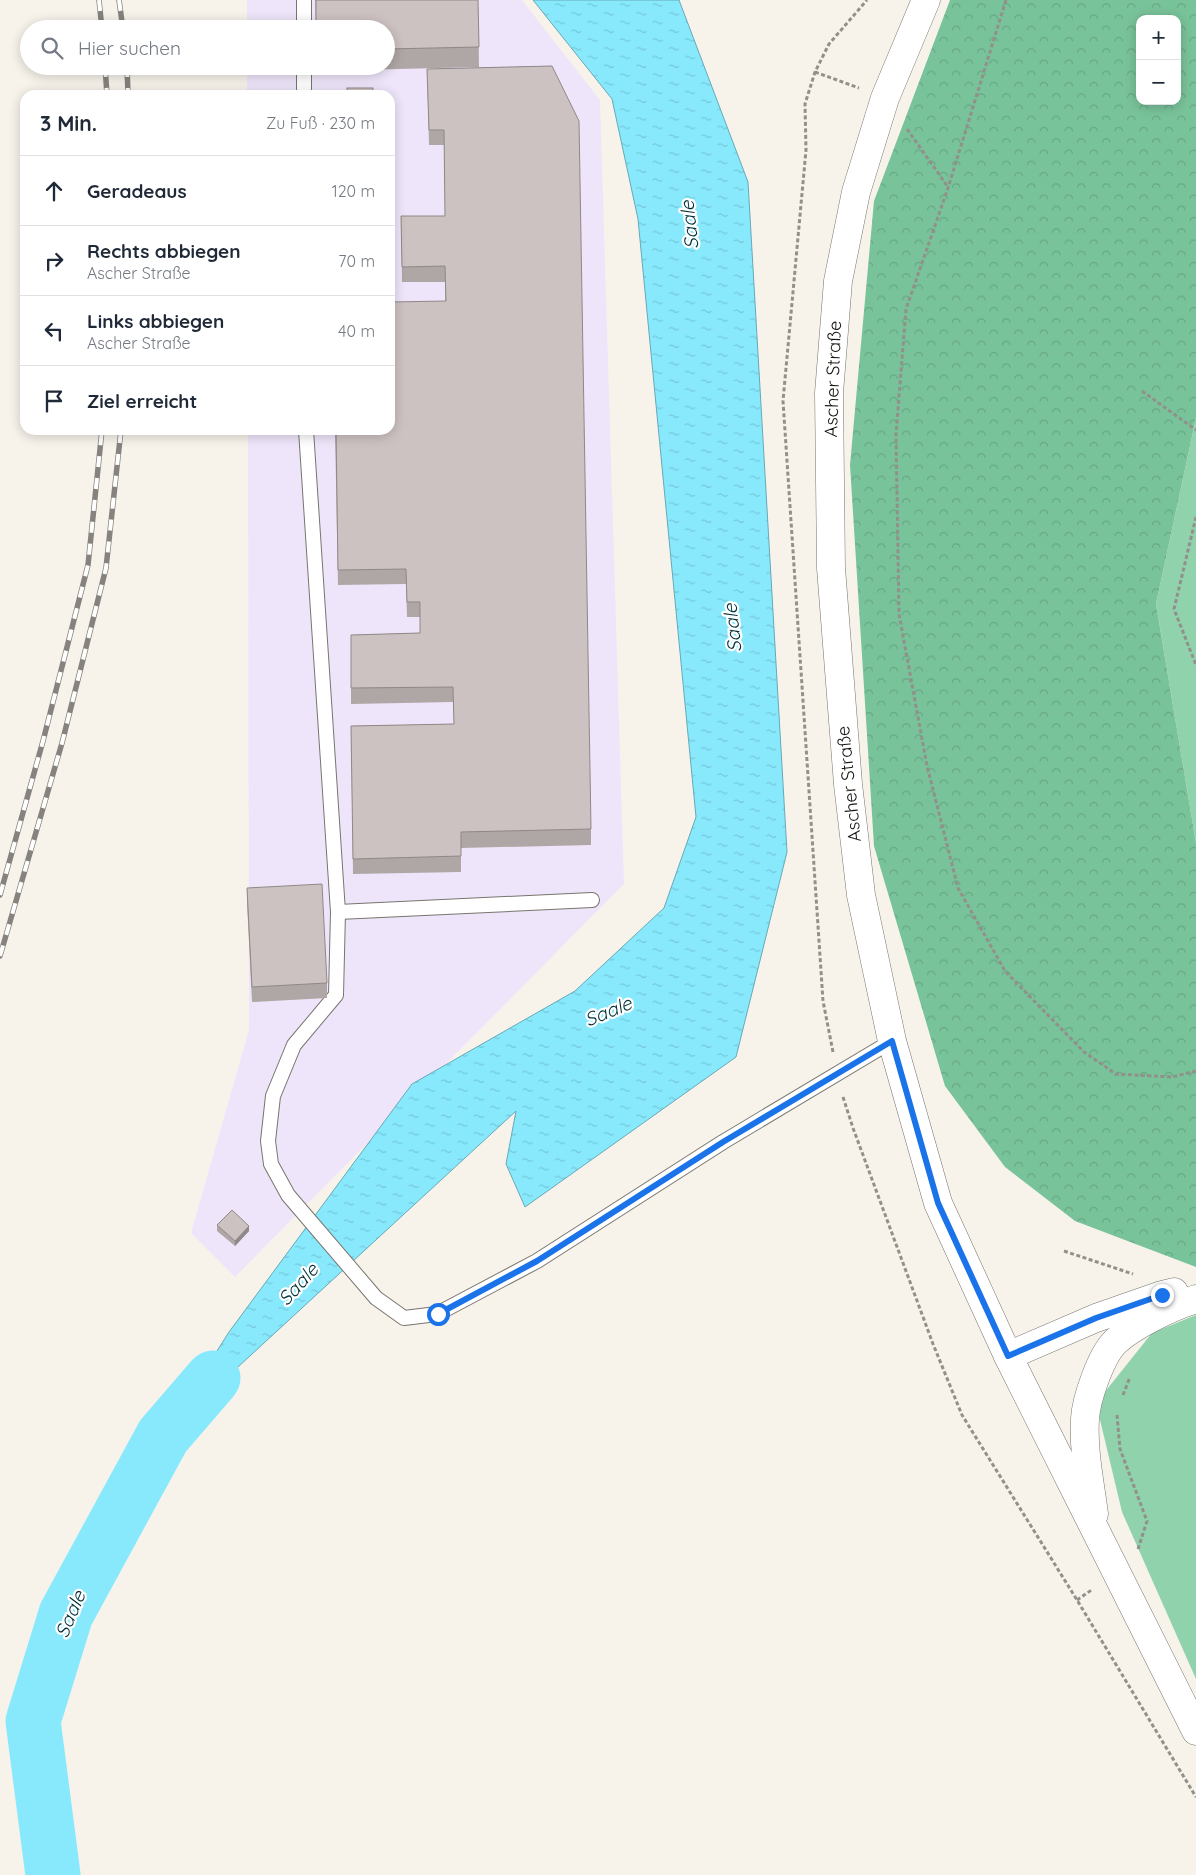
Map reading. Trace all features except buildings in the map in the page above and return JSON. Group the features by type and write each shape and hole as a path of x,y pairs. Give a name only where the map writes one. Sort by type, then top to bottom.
{"street":[{"name":"Ascher Straße","path":"926,0 885,98 856,192 838,281 829,393 831,568 848,784 861,895 892,1041 938,1203 1008,1356 1196,1731"},
{"path":"1008,1356 1096,1318 1162,1295 1196,1288"},
{"path":"1097,1536 1087,1460 1085,1418 1094,1376 1114,1342 1151,1317 1196,1300"}],"lane":[{"path":"304,0 304,20"},
{"path":"304,75 304,90"},
{"path":"306,435 338,912 336,995 294,1045 273,1096 268,1142 271,1164 288,1195 376,1298 404,1318 438,1314 537,1261 723,1142 892,1041"},
{"path":"338,912 592,900"}],"path":[{"path":"1006,0 948,188 906,309 896,434 899,614 928,766 958,888 1005,971 1084,1052 1116,1074 1172,1077 1196,1072"},
{"path":"815,72 885,98 948,188"},
{"path":"1142,391 1196,430"},
{"path":"1196,517 1174,609 1196,665"},
{"path":"1064,1251 1132,1274 1162,1295"},
{"path":"1120,1402 1130,1376"},
{"path":"1117,1411 1120,1449 1147,1521 1136,1556 1116,1574 1077,1600 1196,1797"}],"shaded area":[{"path":"247,0 522,0 600,100 624,884 235,1277 191,1233 249,1030 248,435 395,435 395,90 247,90 247,75 395,75 395,20 247,20"}],"green space":[{"path":"950,0 1196,0 1196,418 1156,604 1196,843 1196,1267 1075,1221 1005,1167 945,1086 874,846 850,465 874,201"},
{"path":"1196,418 1196,843 1156,604"},
{"path":"1196,1315 1196,1679 1122,1512 1096,1403 1152,1333"}],"water":[{"path":"533,0 679,0 748,182 787,852 736,1057 525,1207 506,1164 516,1111 163,1436 229,1332 412,1084 575,991 664,908 696,817 638,219 612,99"}],"waterway":[{"name":"Saale","path":"53,1875 33,1721 66,1614 163,1436 213,1378"}],"railway":[{"path":"99,0 101,20"},
{"path":"119,0 122,20"},
{"path":"106,75 107,90"},
{"path":"127,75 128,90"},
{"path":"0,895 43,741 88,565 101,435"},
{"path":"0,956 62,743 106,568 120,435"}],"route":[{"path":"438,1314 537,1261 723,1142 892,1041 938,1203 1008,1356 1096,1318 1162,1295"}]}
